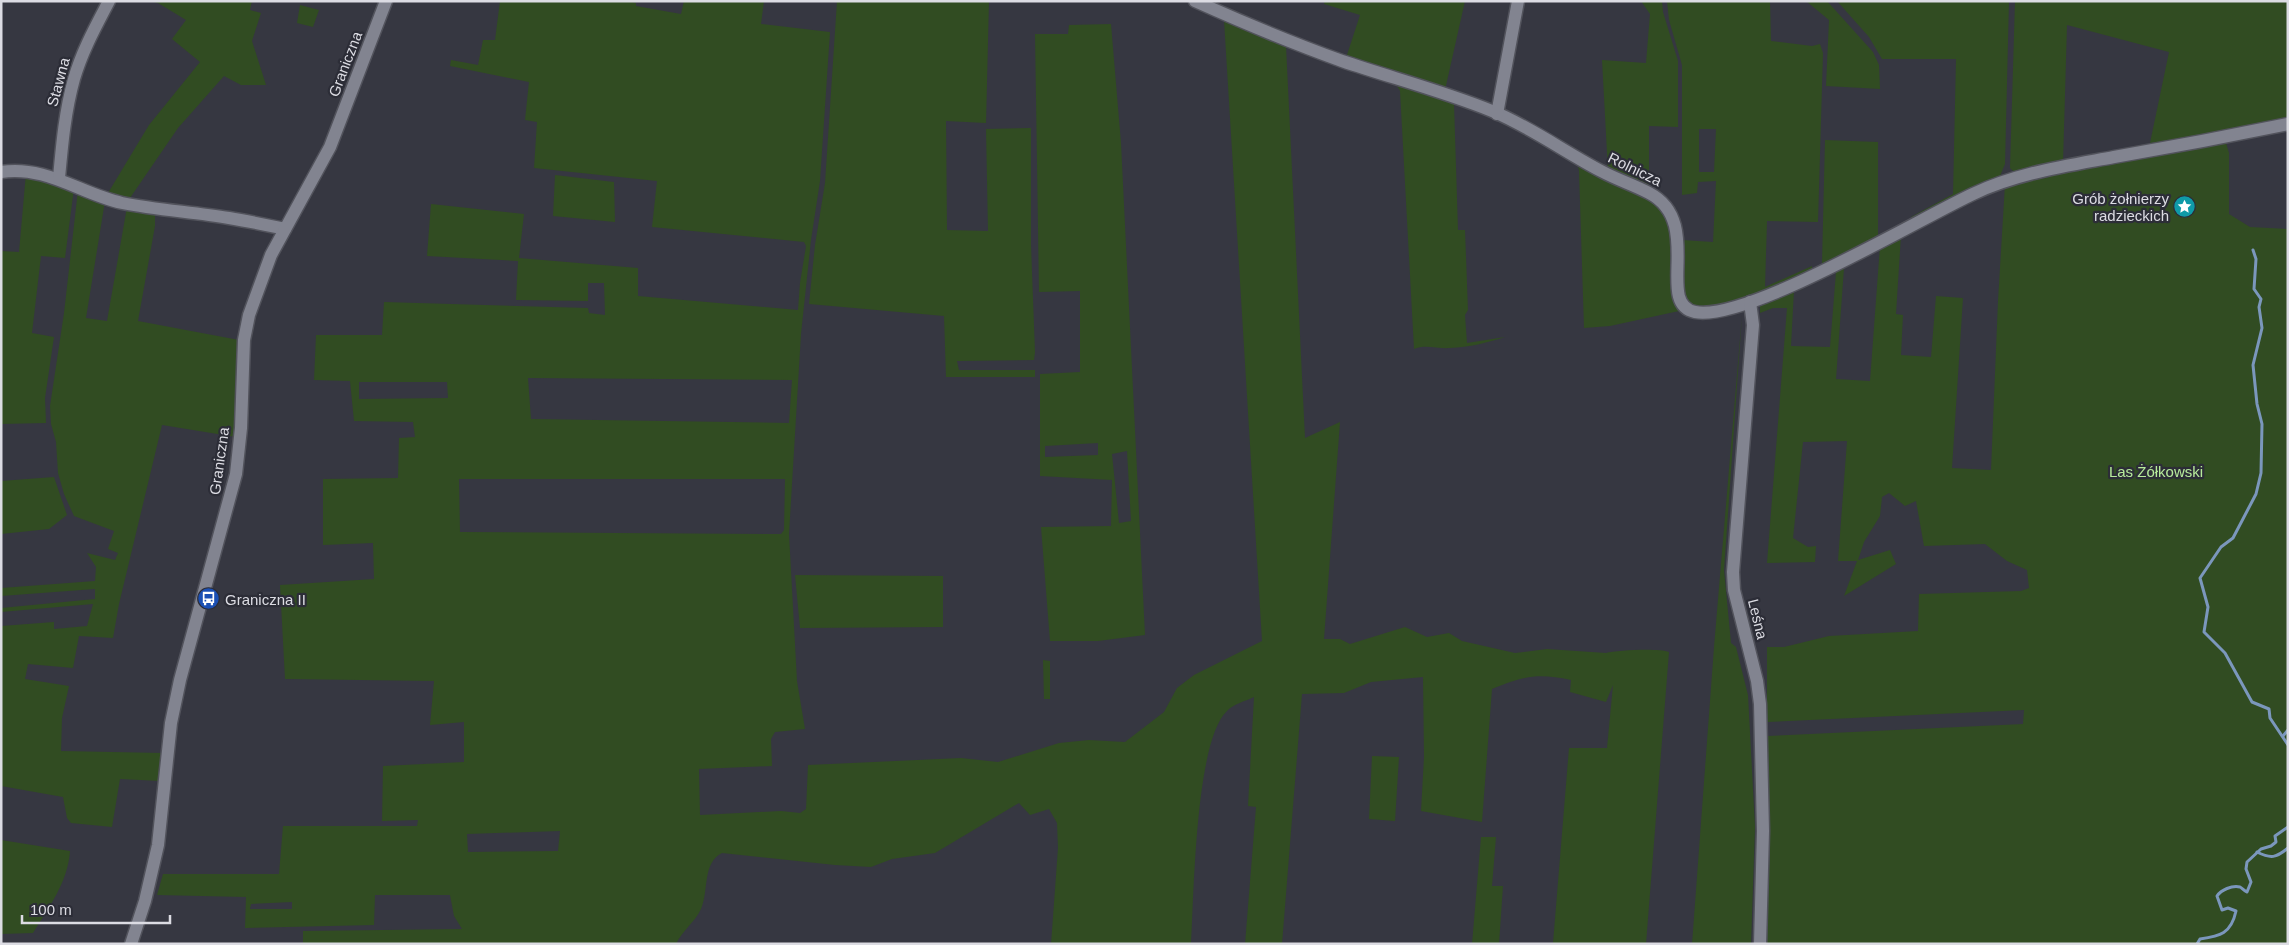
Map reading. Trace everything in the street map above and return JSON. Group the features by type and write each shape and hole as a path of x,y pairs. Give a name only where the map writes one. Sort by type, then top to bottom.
{"street":[{"name":"Stawna","path":"59,178 67,109 74,77 88,40 109,1"},
{"name":"Graniczna","path":"131,944 145,901 158,845 171,723 180,680 236,474 241,428 244,340 249,315 264,272 285,229 330,147 386,1"},
{"name":"Rolnicza","path":"1195,1 1277,37 1460,99 1497,114 1606,174 1649,192 1670,210 1676,225 1678,295 1687,309 1696,312 1711,312 1750,302 1882,241 1976,192 2009,180 2063,167 2288,124"},
{"path":"1497,114 1518,1"},
{"path":"1,172 35,173 59,178 94,195 121,202 230,218 285,229"},
{"name":"Leśna","path":"1750,302 1753,325 1733,572 1734,590 1757,681 1760,704 1763,831 1760,944"}],"green space":[{"path":"150,1 252,1 250,10 261,13 252,41 266,85 241,85 224,76 178,128 130,198 108,193 149,125 200,62 172,39 186,20 158,3"},
{"path":"500,1 628,1 636,3 636,6 681,14 684,1 764,1 761,24 830,32 820,181 811,240 801,334 789,534 797,681 805,729 775,732 771,739 772,766 699,769 700,815 781,811 800,813 806,809 808,765 961,758 998,762 1059,743 1089,740 1125,742 1164,712 1177,688 1194,675 1262,641 1224,20 1286,46 1305,438 1340,422 1324,639 1340,639 1350,644 1405,627 1427,637 1449,633 1462,641 1515,653 1547,649 1606,653 1638,650 1669,652 1646,944 1553,943 1569,748 1607,748 1613,685 1606,702 1570,692 1571,680 1540,676 1513,681 1492,689 1482,822 1421,811 1424,757 1423,677 1371,682 1344,693 1302,694 1282,944 1245,944 1256,807 1248,806 1254,697 1227,711 1216,728 1208,753 1198,821 1191,944 1051,944 1058,848 1057,823 1049,809 1030,815 1019,803 935,853 892,859 871,867 722,853 711,863 701,909 676,944 303,944 303,931 462,929 454,916 450,895 375,895 374,925 245,928 246,897 157,895 163,874 279,874 283,826 417,826 418,820 382,821 383,766 464,762 464,722 430,725 434,681 285,679 280,585 374,579 373,543 323,545 323,479 398,478 399,438 415,437 413,422 354,421 350,381 314,380 316,335 382,335 384,302 588,308 589,313 605,315 604,283 588,283 588,301 516,300 518,261 427,256 431,204 524,214 519,258 638,268 638,296 798,310 806,246 804,242 652,227 657,181 534,168 537,122 525,120 529,82 450,66 451,60 478,65 483,40 495,40","holes":["528,378 792,380 789,423 531,419","359,382 447,382 448,398 359,399","459,479 785,479 784,530 781,534 460,532","560,831 558,851 468,852 467,834","292,902 292,909 250,909 251,904"]},
{"path":"837,1 989,1 986,123 946,121 947,230 988,231 986,129 1031,128 1031,245 1035,352 1034,360 957,361 959,370 1035,370 1035,377 946,377 944,316 809,304 815,245 825,183"},
{"path":"1325,1 1465,1 1445,90 1346,58 1360,15 1324,4"},
{"path":"1641,1 1662,1 1663,12 1678,61 1678,127 1649,126 1649,188 1608,171 1602,60 1646,63 1650,14"},
{"path":"1667,1 1770,1 1771,41 1812,46 1820,44 1823,53 1818,222 1767,221 1765,287 1812,266 1812,270 1766,291 1726,304 1708,307 1693,305 1684,297 1683,293 1681,279 1682,240 1713,242 1716,181 1698,182 1697,193 1682,195 1682,65 1669,20","holes":["1699,129 1716,129 1714,172 1699,172"]},
{"path":"1806,1 1827,1 1873,52 1879,65 1880,89 1826,86 1829,20"},
{"path":"1837,1 2009,1 2005,164 2000,176 1913,221 1911,217 1953,194 1956,59 1882,59 1869,37"},
{"path":"2015,1 2288,1 2288,121 2222,134 2150,143 2169,52 2067,25 2063,163 2014,172 2010,168"},
{"path":"300,5 319,10 313,27 297,23"},
{"path":"1111,24 1121,143 1145,635 1098,641 1050,641 1041,527 1111,526 1112,480 1040,476 1040,374 1080,372 1080,291 1039,292 1035,34 1068,34 1069,25","holes":["1098,443 1098,455 1045,457 1045,446","1127,451 1131,521 1119,523 1112,454"]},
{"path":"1396,84 1453,101 1458,230 1465,230 1468,310 1465,315 1467,343 1505,337 1464,347 1423,347 1414,349 1400,91"},
{"path":"1825,140 1878,142 1877,238 1826,264 1822,263"},
{"name":"Las Żółkowski","path":"2226,143 2229,153 2229,214 2250,227 2288,229 2288,944 1766,944 1770,848 1767,736 2023,724 2024,710 1767,722 1767,647 1784,647 1829,636 1918,631 1919,594 2021,591 2029,588 2027,570 2007,561 1985,544 1924,546 1916,501 1905,506 1889,493 1882,497 1880,516 1864,542 1858,560 1890,550 1896,564 1844,596 1857,561 1838,561 1847,441 1803,442 1793,538 1808,547 1816,546 1815,562 1767,563 1787,308 1773,308 1760,313 1760,306 1767,299 1794,290 1791,346 1830,347 1836,272 1802,287 1802,291 1801,284 1848,262 1844,268 1836,379 1870,381 1880,246 1901,235 1896,314 1903,315 1901,355 1931,357 1936,296 1963,298 1952,468 1991,470 2005,184 2046,178 2061,172"},
{"path":"1577,161 1657,201 1671,224 1681,309 1679,311 1610,326 1584,328 1579,171"},
{"path":"26,173 74,188 65,258 41,256 32,333 54,337 45,398 46,423 1,424 1,251 19,252"},
{"path":"555,175 614,182 615,222 553,216"},
{"path":"78,190 105,201 86,318 107,321 127,207 155,212 155,226 138,321 239,340 236,437 162,425 119,604 113,638 79,636 73,668 28,664 25,679 69,686 62,718 61,751 163,753 160,781 120,779 112,827 71,823 67,818 63,797 1,786 1,626 54,622 54,629 87,626 93,604 1,612 1,608 95,599 95,589 1,596 1,588 95,581 96,567 87,553 115,560 118,553 108,549 114,531 74,516 64,494 58,473 56,442 51,424 50,406 64,313"},
{"path":"1742,315 1724,570 1731,643 1736,647 1748,695 1755,827 1751,944 1692,944 1714,647"},
{"path":"54,477 67,515 49,529 1,534 1,481"},
{"path":"795,575 943,576 943,627 800,628"},
{"path":"1043,660 1050,661 1050,699 1044,699"},
{"path":"1372,756 1399,757 1395,821 1369,819"},
{"path":"1481,837 1496,837 1492,886 1503,886 1499,944 1472,944"},
{"path":"1,840 70,851 62,884 33,933 1,934"}],"waterway":[{"path":"2253,250 2256,259 2254,289 2261,299 2259,307 2262,328 2253,365 2257,404 2262,424 2261,473 2256,494 2233,538 2221,547 2200,578 2208,607 2204,632 2225,653 2252,702 2269,709 2270,718 2288,745"},
{"path":"2283,736 2288,730"},
{"path":"2197,944 2200,939 2219,935 2228,929 2236,911 2228,908 2222,910 2217,896 2230,887 2240,887 2247,892 2251,882 2246,869 2247,862 2261,849 2271,846 2276,842 2275,836 2288,827"},
{"path":"2257,852 2266,856 2273,856 2280,854 2288,848"}],"place":[{"name":"Grób żołnierzy radzieckich","path":"2185,207"},
{"name":"Graniczna II","path":"209,599"}]}
